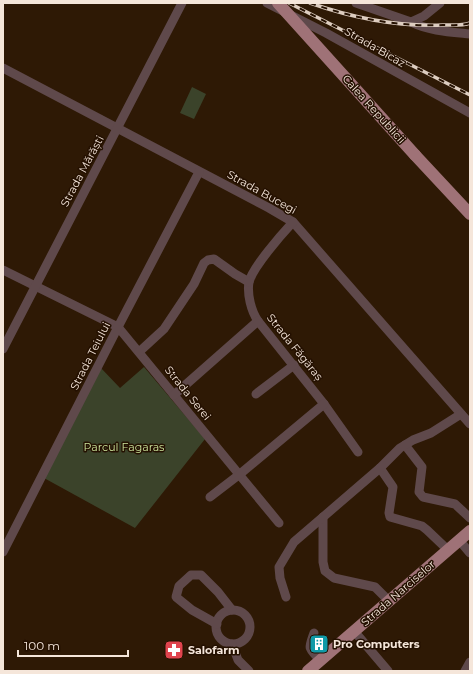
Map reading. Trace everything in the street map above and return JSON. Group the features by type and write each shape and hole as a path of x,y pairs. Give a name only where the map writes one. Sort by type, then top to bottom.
{"main road":[{"name":"Calea Republicii","path":"278,3 470,214"},
{"name":"Strada Narciselor","path":"308,671 470,531"}],"street":[{"name":"Strada Mărăști","path":"3,349 34,286 182,3"},
{"name":"Strada Bicaz","path":"267,3 326,33 470,114"},
{"path":"356,3 420,26 445,32 470,34"},
{"path":"411,22 424,16 440,3"},
{"name":"Strada Bucegi","path":"3,68 293,222 470,424"},
{"name":"Strada Teiului","path":"3,552 199,172"},
{"name":"Strada Făgăraș","path":"293,222 255,270 250,282 250,301 258,321 324,404 358,452"},
{"path":"139,352 164,329 194,284 204,263 208,260 214,259 235,274 250,282"},
{"path":"3,270 118,327"},
{"path":"174,395 258,321"},
{"name":"Strada Serei","path":"118,327 240,474"},
{"path":"256,394 294,365"},
{"path":"210,497 324,404"},
{"path":"286,597 280,578 279,567 294,542 405,445 431,433 461,414"},
{"path":"405,445 422,467 420,492 423,497 455,504 470,518"},
{"path":"380,468 393,487 389,513 390,517 422,526 448,550"},
{"path":"240,474 279,523"},
{"path":"322,517 323,562 326,571 334,578 375,587 389,601"},
{"path":"459,540 470,553"},
{"path":"217,624 192,610 176,596 179,586 191,575 201,575 218,592 232,610 243,613 247,617 250,627 249,633 242,641 232,644 226,642 218,635 217,624 218,619 222,614 232,610"},
{"path":"354,631 388,671"},
{"path":"314,633 309,646 320,660"},
{"path":"232,644 238,660 249,671"},
{"path":"465,671 470,662"}],"green space":[{"path":"192,87 206,94 194,119 180,113"},
{"name":"Parcul Fagaras","path":"100,367 120,388 144,367 205,439 135,528 44,478"}],"railway":[{"path":"289,3 470,95"},
{"path":"310,3 342,13 392,23 409,25 460,25 470,23"}],"place":[{"name":"Pro Computers","path":"319,644"},
{"name":"Salofarm","path":"174,650"}]}
